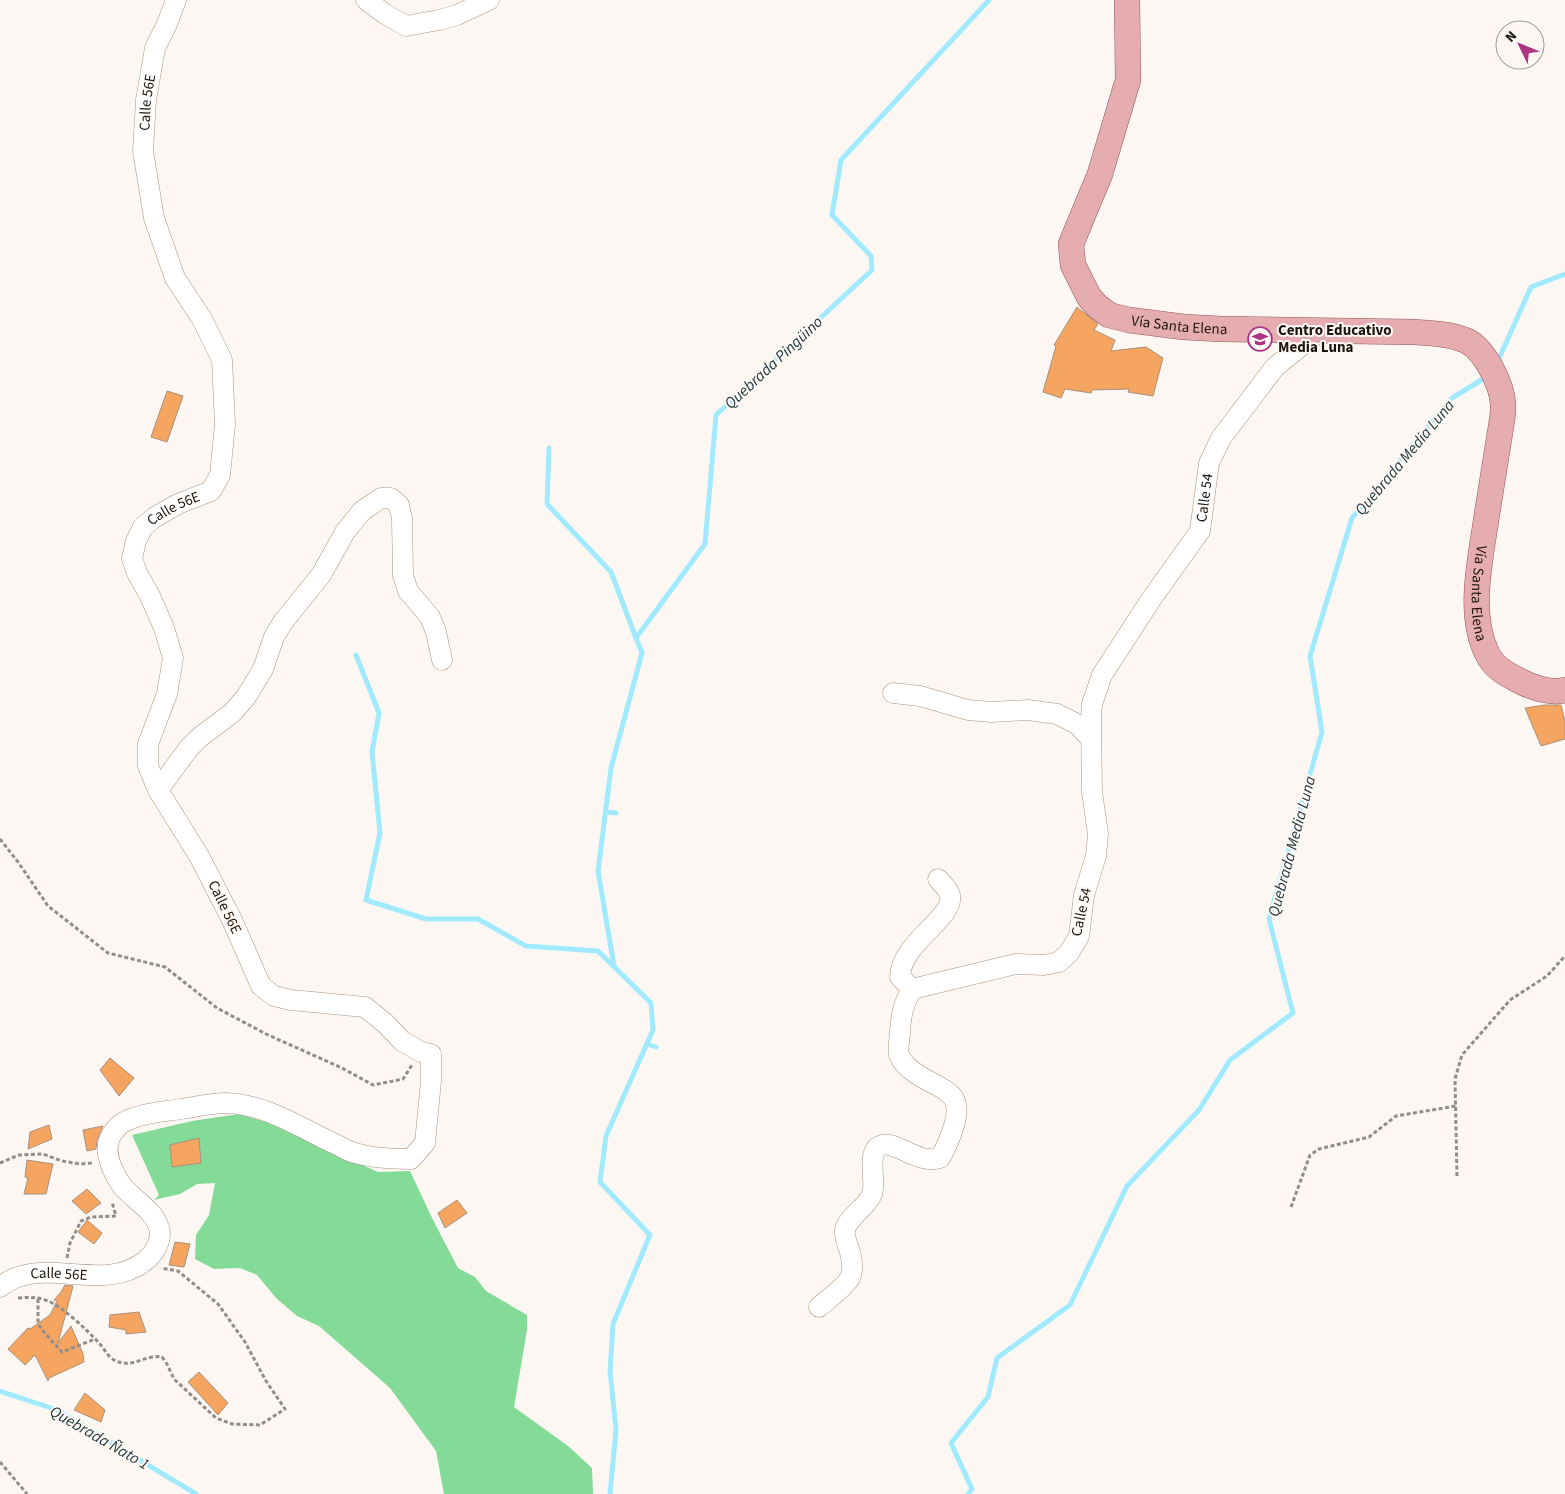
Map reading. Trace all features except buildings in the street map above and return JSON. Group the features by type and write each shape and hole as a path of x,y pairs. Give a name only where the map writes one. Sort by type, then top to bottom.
{"main road":[{"name":"Vía Santa Elena","path":"1127,0 1128,80 1100,174 1071,244 1074,265 1080,282 1089,297 1109,315 1129,320 1184,327 1221,329 1441,334 1467,341 1478,349 1486,360 1500,388 1503,403 1480,563 1477,597 1479,630 1487,654 1500,671 1528,686 1558,692 1565,690"}],"street":[{"name":"Calle 56E","path":"5,1292 17,1276 43,1272 100,1275 118,1273 133,1268 151,1255 158,1243 160,1230 157,1221 121,1184 112,1169 106,1149 110,1136 121,1123 142,1115 225,1103 261,1108 355,1153 394,1159 412,1159 425,1143 431,1081 431,1054 421,1052 402,1041 386,1024 365,1007 291,1000 274,996 261,986 232,920 203,864 158,790 148,766 148,744 167,694 173,658 164,628 150,596 137,573 132,558 136,540 143,527 155,517 178,504 211,491 220,475 225,424 222,360 202,319 175,278 154,218 143,151 146,100 155,48 176,0"},
{"path":"366,0 406,26 457,15 489,0"},
{"name":"Calle 54","path":"912,989 1016,964 1044,965 1060,962 1069,953 1079,936 1084,895 1096,856 1098,834 1092,792 1091,720 1092,704 1102,675 1152,598 1200,531 1209,464 1221,438 1275,367 1322,330"},
{"path":"158,790 189,748 232,713 246,697 263,669 274,637 283,622 321,575 345,532 362,511 381,498 391,498 399,505 402,519 403,575 408,591 430,617 436,632 442,660"},
{"path":"893,693 920,696 968,710 992,712 1028,710 1057,714 1077,724 1091,739"},
{"path":"819,1307 850,1278 853,1262 844,1232 849,1221 860,1211 872,1194 874,1180 872,1156 877,1147 883,1144 890,1145 912,1155 933,1160 940,1158 947,1144 956,1116 956,1104 953,1096 906,1066 898,1054 901,1012 905,1000 912,989 900,977 900,969 905,956 924,933 945,913 950,903 950,893 938,879"}],"path":[{"path":"0,839 48,906 108,953 165,967 218,1008 266,1034 342,1068 373,1085 403,1079 421,1052"},
{"path":"1456,1176 1456,1079 1462,1055 1510,1000 1547,976 1565,956"},
{"path":"1291,1207 1310,1155 1319,1149 1369,1137 1396,1116 1456,1106"},
{"path":"0,1163 19,1156 43,1154 62,1161 81,1164 110,1161"},
{"path":"62,1273 70,1243 81,1221 91,1217 116,1216 111,1196"},
{"path":"5,1292 50,1302 95,1339 112,1360 127,1364 154,1356 162,1357 174,1379 216,1418 232,1424 260,1425 285,1409 266,1381 245,1342 218,1304 178,1271 151,1266 151,1255"},
{"path":"38,1298 38,1323 62,1352 95,1339"},
{"path":"0,1462 27,1494"}],"green space":[{"path":"239,1114 266,1122 378,1172 410,1171 458,1268 475,1277 486,1291 527,1315 527,1330 514,1407 568,1446 592,1468 593,1494 444,1494 436,1451 390,1388 319,1326 297,1316 277,1299 257,1275 240,1268 214,1269 195,1259 196,1235 209,1215 215,1183 197,1184 180,1194 154,1200 159,1195 132,1135 192,1121"}],"waterway":[{"name":"Quebrada Pingüino","path":"614,966 598,871 611,768 642,653 636,638 705,544 716,415 872,270 871,256 832,215 841,160 989,0"},
{"name":"Quebrada Media Luna","path":"1497,363 1531,287 1565,274"},
{"name":"Quebrada Media Luna","path":"968,1494 972,1489 951,1443 988,1397 997,1358 1070,1305 1127,1186 1199,1110 1230,1060 1293,1013 1269,919 1322,732 1310,656 1352,518 1452,398 1488,376"},
{"path":"549,448 547,504 611,572 636,638"},
{"path":"356,655 379,713 372,752 380,833 366,900 426,919 478,919 526,946 598,951 651,1003 653,1030 606,1136 600,1182 650,1235 613,1324 610,1371 616,1430 610,1494"},
{"path":"606,812 616,813"},
{"path":"647,1044 656,1047"},
{"name":"Quebrada Ñato 1","path":"0,1391 57,1410 196,1494"}],"place":[{"name":"Centro Educativo Media Luna","path":"1260,339"}]}
